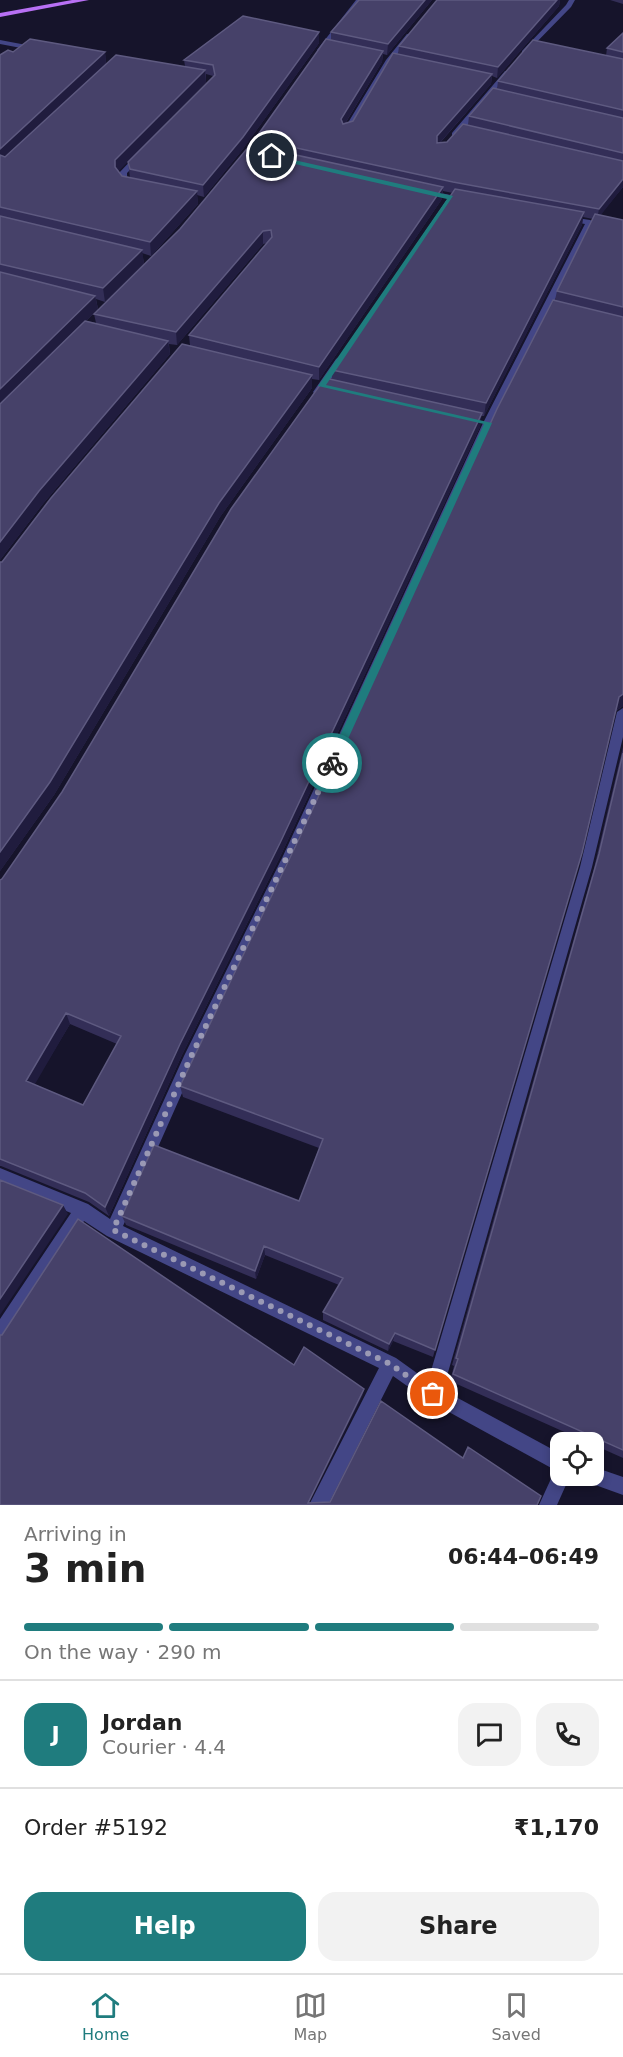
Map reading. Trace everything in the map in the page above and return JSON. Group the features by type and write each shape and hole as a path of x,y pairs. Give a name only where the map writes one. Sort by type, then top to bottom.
{"main road":[{"path":"0,7 40,0"},
{"path":"0,15 85,0"}],"street":[{"path":"316,54 327,46 359,0"},
{"path":"516,61 569,6 572,0"},
{"path":"347,131 388,60 416,27"},
{"path":"0,42 47,50"},
{"path":"16,53 24,46"},
{"path":"530,46 541,48"},
{"path":"378,57 400,62"},
{"path":"447,143 511,68"},
{"path":"488,80 499,82"},
{"path":"489,94 500,97"},
{"path":"459,129 470,132"},
{"path":"139,187 127,185 123,179 123,173 147,149"},
{"path":"418,190 448,202 474,202"},
{"path":"113,1230 189,1061 289,856 483,422 552,310 595,223 555,216"},
{"path":"308,405 348,348"},
{"path":"433,1394 586,867 623,712"},
{"path":"0,1176 82,1210 113,1230 390,1364 433,1394 550,1458"},
{"path":"0,1334 82,1210"},
{"path":"318,1505 390,1364"},
{"path":"604,1480 623,1486"},
{"path":"548,1505 557,1486"}],"building":[{"path":"359,0 425,0 388,44 331,32"},
{"path":"437,0 557,0 498,67 399,46"},
{"path":"243,16 319,32 243,137 203,185 130,169 128,162 215,75 213,65 184,60"},
{"path":"623,33 623,52 607,48"},
{"path":"30,39 105,52 0,149 0,55 8,50 13,52"},
{"path":"326,39 383,51 341,119 343,124 353,121 393,53 492,74 437,136 437,143 447,142 463,124 623,161 623,179 599,209 453,182 255,139"},
{"path":"533,40 623,59 623,110 498,81"},
{"path":"116,55 205,70 115,160 115,167 122,176 197,191 150,242 0,207 0,155 5,157"},
{"path":"493,88 623,118 623,153 469,116"},
{"path":"250,145 443,187 319,367 189,335 272,237 271,230 263,231 176,332 94,314 180,229"},
{"path":"455,189 584,212 486,403 332,370"},
{"path":"595,214 623,220 623,307 557,291"},
{"path":"0,216 142,250 103,288 0,264"},
{"path":"0,272 95,296 0,389"},
{"path":"553,300 623,317 623,694 619,697 582,853 435,1350 395,1333 389,1344 323,1312 343,1278 264,1246 255,1271 122,1216 154,1145 299,1201 323,1139 180,1086 297,843 497,409"},
{"path":"85,321 168,341 39,491 0,542 0,404"},
{"path":"182,344 312,375 219,503 50,782 0,852 0,562 51,498"},
{"path":"325,378 482,413 280,843 180,1044 105,1207 85,1193 0,1159 0,880 62,792 231,509","holes":["66,1013 121,1036 83,1105 26,1081"]},
{"path":"623,753 623,1450 604,1442 604,1432 583,1432 453,1374 599,854"},
{"path":"0,1180 63,1205 0,1299"},
{"path":"78,1219 294,1365 304,1347 364,1389 308,1503 330,1502 381,1401 463,1458 468,1447 541,1496 537,1505 0,1505 0,1335"}],"way so far":[{"path":"332,763 189,1061 113,1230 390,1364 433,1394"}],"route":[{"path":"272,156 451,198 322,386 489,423 332,763"}]}
